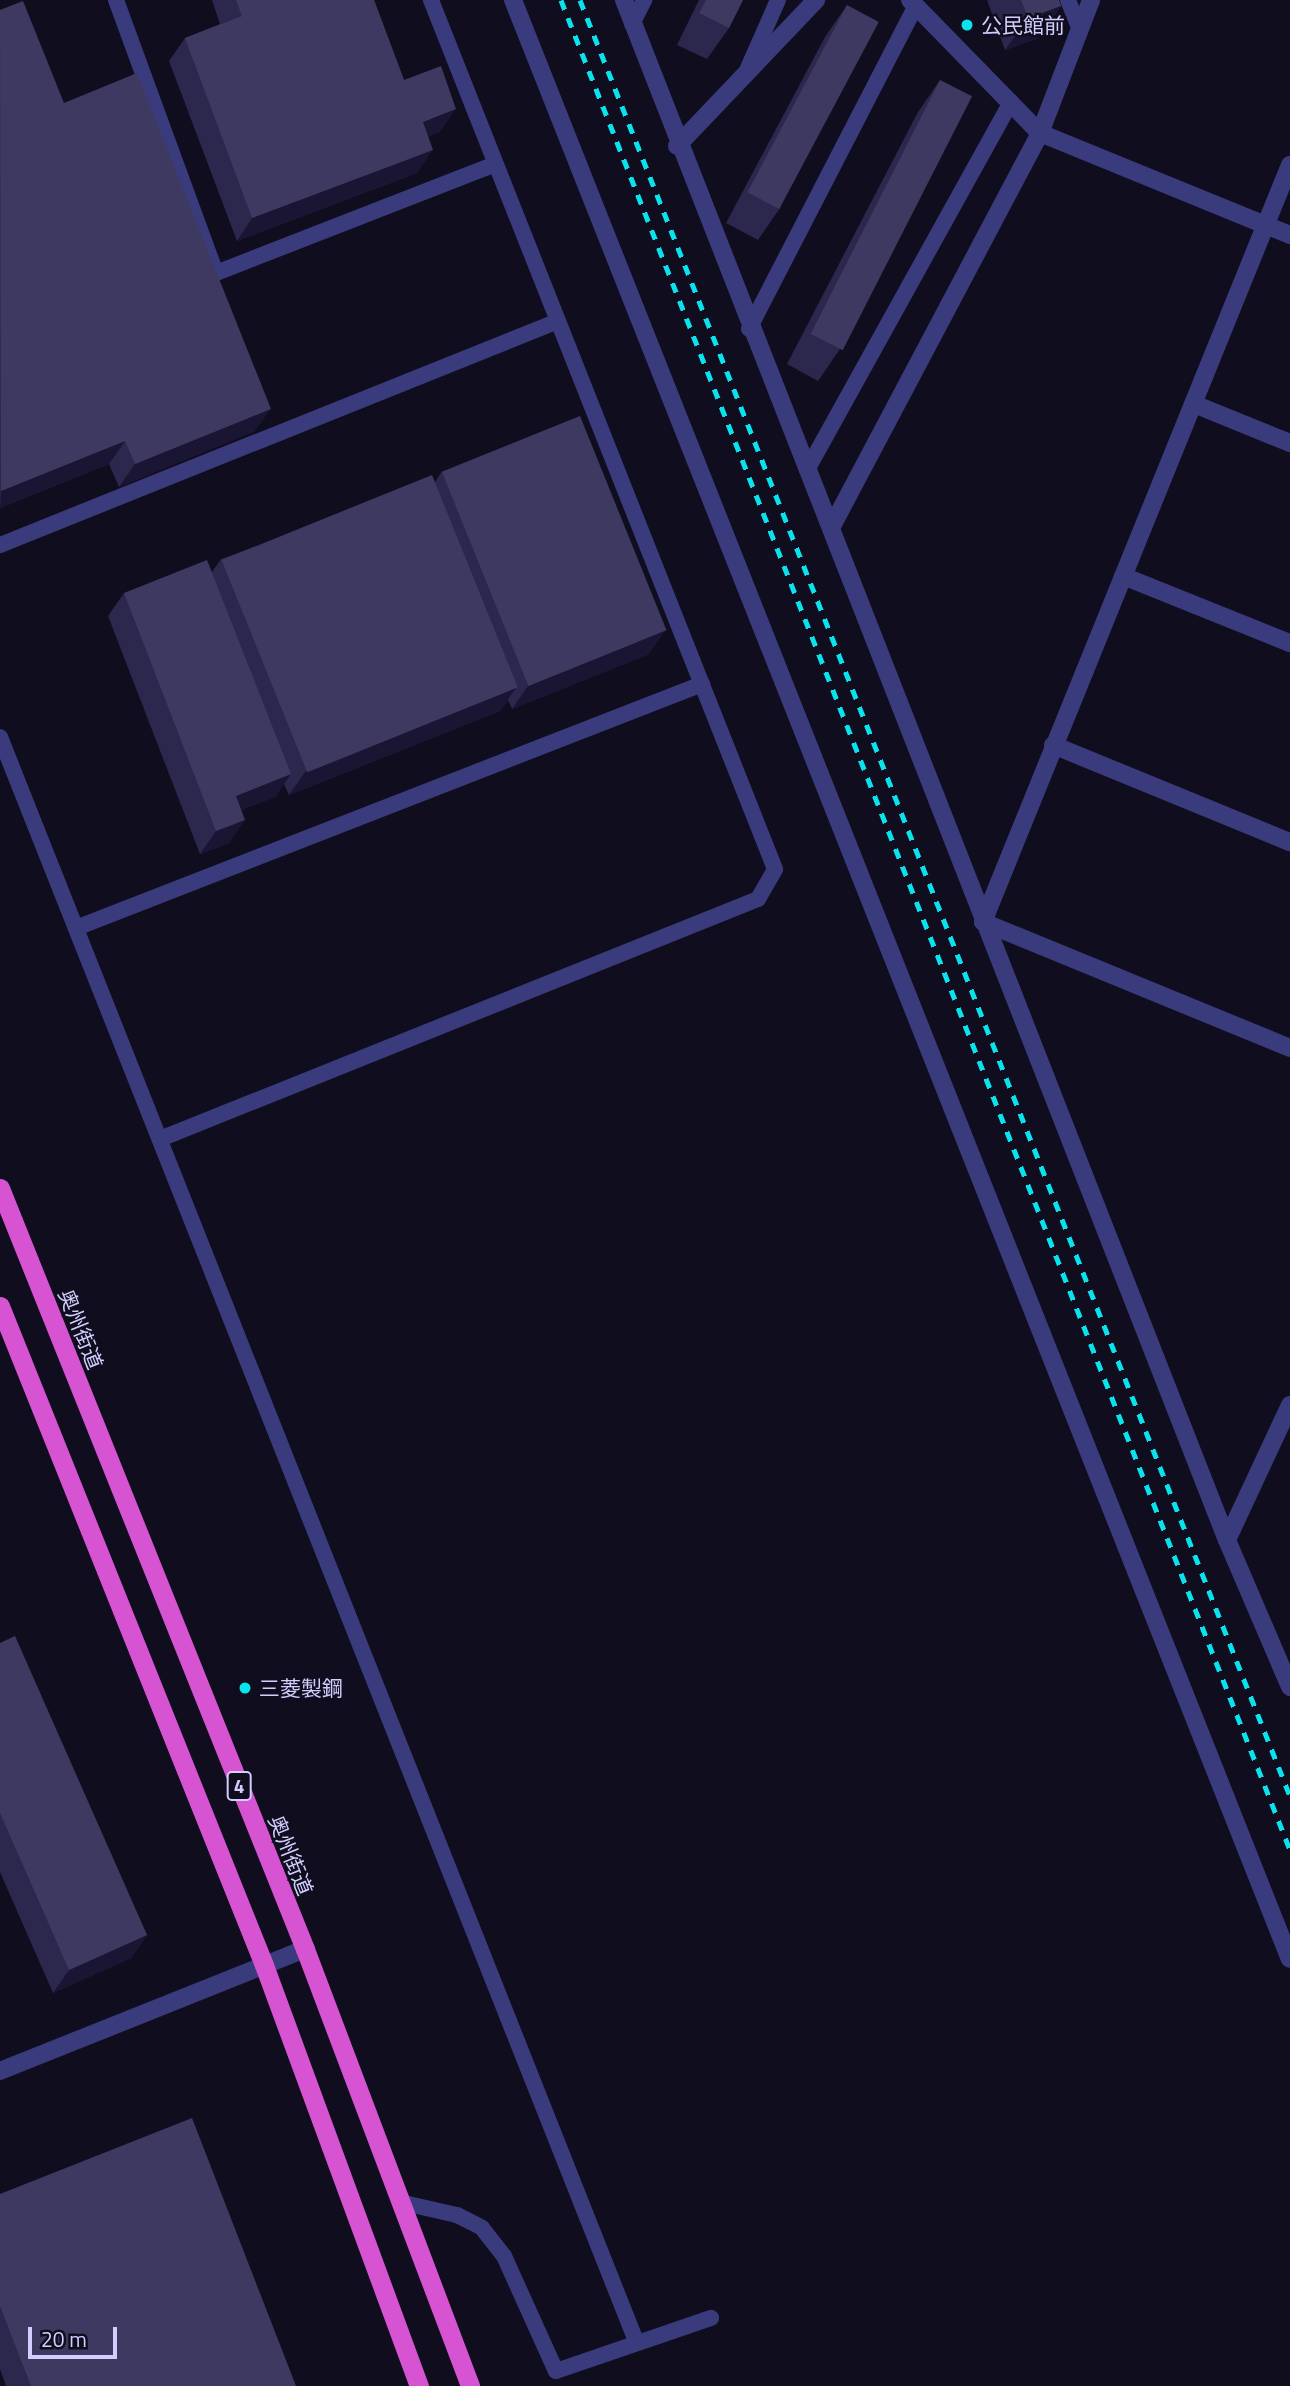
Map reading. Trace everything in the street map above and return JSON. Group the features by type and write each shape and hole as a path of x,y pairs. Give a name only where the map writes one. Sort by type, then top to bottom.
{"highway":[{"name":"奥州街道","path":"0,1188 404,2203 471,2386"},
{"name":"4","path":"0,1306 264,1965 419,2386"}],"street":[{"path":"513,0 1290,1959"},
{"path":"624,0 677,146 831,528 1227,1541 1290,1687"},
{"path":"677,146 816,0"},
{"path":"831,528 1040,134 1091,0"},
{"path":"913,3 1040,134 1290,235"},
{"path":"983,922 1053,745 1268,226 1290,165"},
{"path":"1194,404 1290,443"},
{"path":"1123,576 1290,643"},
{"path":"1053,745 1290,842"},
{"path":"983,922 1290,1048"},
{"path":"1227,1541 1290,1405"},
{"path":"0,2071 304,1949"}],"lane":[{"path":"116,0 216,273 496,164"},
{"path":"160,1139 758,899 775,869 431,0"},
{"path":"632,24 644,0"},
{"path":"746,74 778,0"},
{"path":"1068,0 1080,29"},
{"path":"749,328 913,3"},
{"path":"807,470 1011,102"},
{"path":"0,545 558,321"},
{"path":"76,928 702,684"},
{"path":"0,737 636,2341"},
{"path":"0,787 16,780"},
{"path":"404,2203 457,2215 482,2228 504,2256 556,2371 636,2341 711,2318"}],"building":[{"path":"236,0 374,0 404,80 441,66 456,109 423,122 433,150 252,218 185,38 242,16"},
{"path":"706,0 743,0 729,28 699,13"},
{"path":"1021,0 1059,0 1061,6 1028,18"},
{"path":"23,1 64,103 137,73 271,409 135,464 125,441 1,491 0,10"},
{"path":"847,5 879,22 779,209 747,192"},
{"path":"940,80 972,96 843,350 811,334"},
{"path":"580,416 667,630 528,686 442,472"},
{"path":"432,475 518,687 307,772 222,560"},
{"path":"207,560 291,774 236,796 245,820 216,831 124,593"},
{"path":"15,1636 147,1935 69,1970 0,1813 0,1643"},
{"path":"192,2118 296,2386 31,2386 0,2306 0,2194"}],"railway":[{"path":"561,0 1290,1850"},
{"path":"580,0 1290,1796"}],"place":[{"name":"公民館前","path":"967,25"},
{"name":"三菱製鋼","path":"245,1688"}]}
